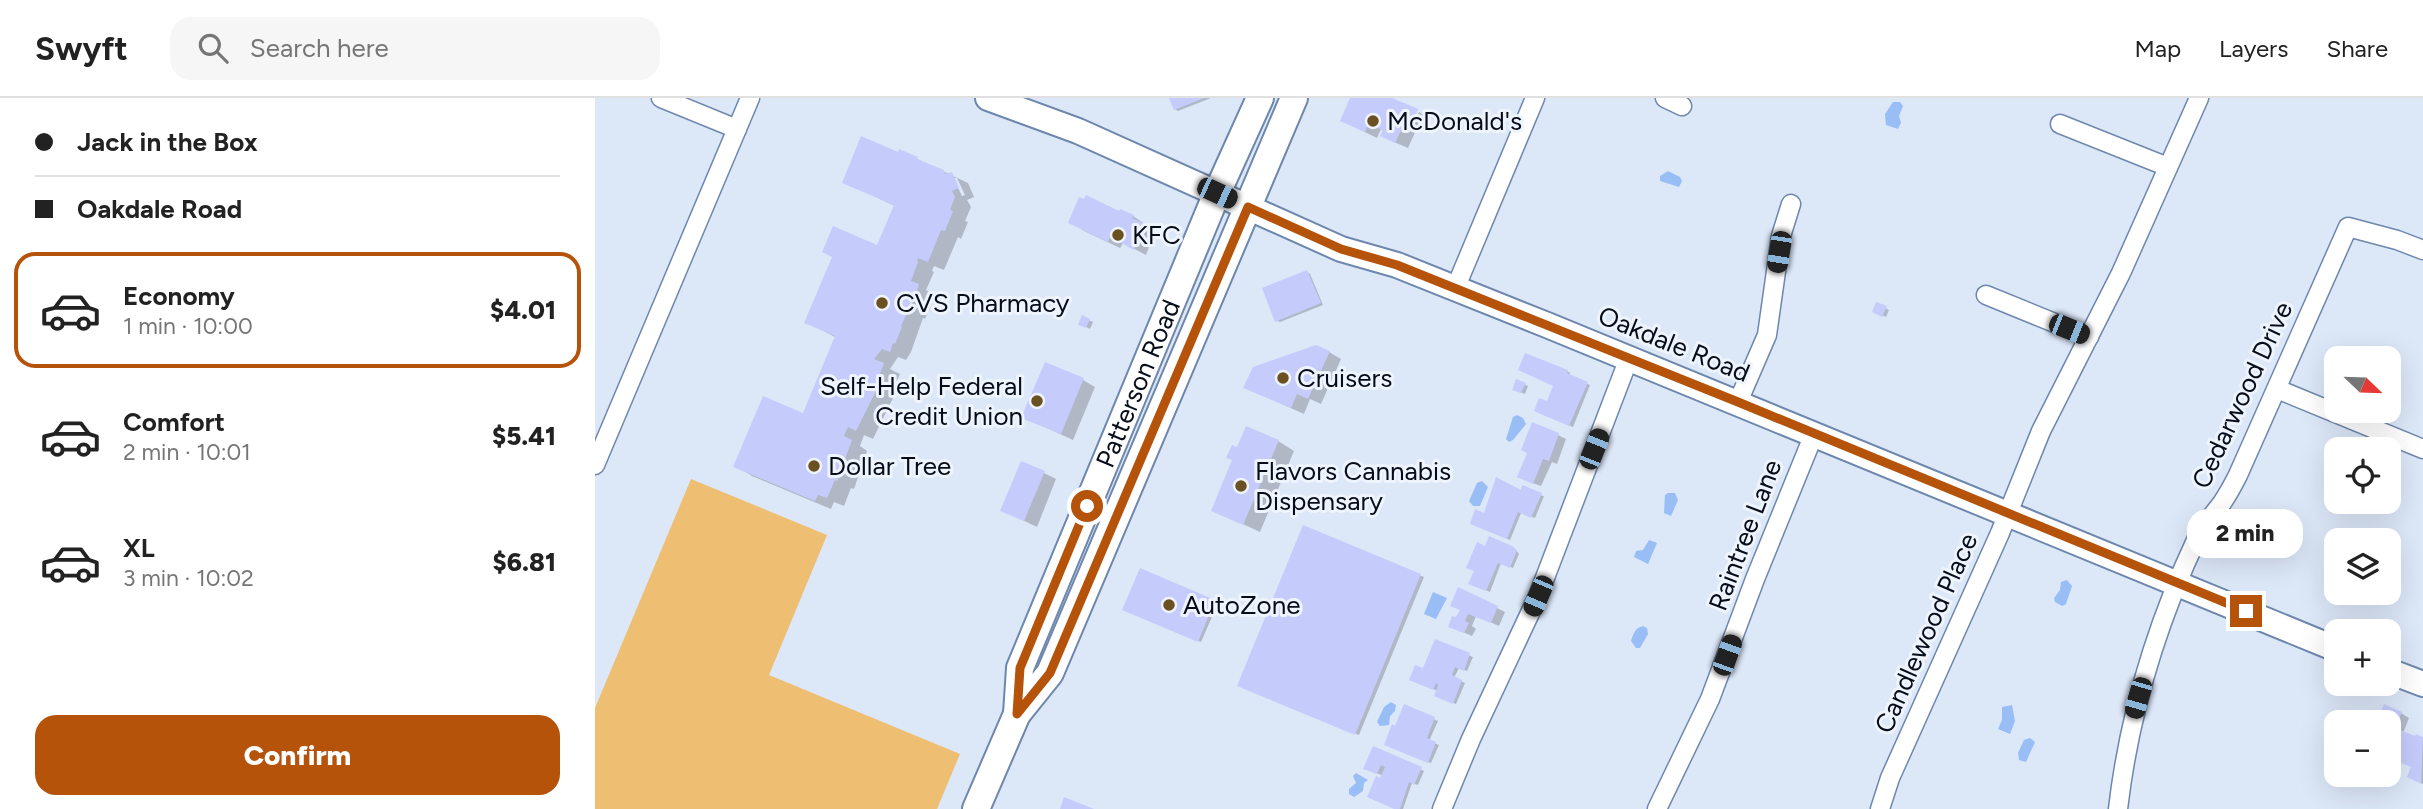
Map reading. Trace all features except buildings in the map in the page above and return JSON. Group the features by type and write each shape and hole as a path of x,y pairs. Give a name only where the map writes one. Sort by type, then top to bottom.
{"main road":[{"name":"Patterson Road","path":"1017,714 1020,668 1217,193 1260,98"},
{"name":"Patterson Road","path":"976,809 1017,714 1050,673 1294,98"}],"street":[{"path":"661,98 737,129"},
{"path":"596,461 750,98"},
{"name":"Oakdale Road","path":"988,98 1079,131 1341,249 1397,265 1629,358 2324,644"},
{"path":"1455,289 1535,98"},
{"path":"1665,98 1682,106"},
{"name":"Candlewood Place","path":"1880,809 1907,740 2041,431 2121,273 2199,98"},
{"path":"2060,124 2168,167"},
{"path":"1738,402 1767,335 1781,236 1791,204"},
{"name":"Cedarwood Drive","path":"2118,809 2133,717 2154,648 2179,583 2199,536 2238,475 2348,227 2423,250"},
{"path":"1986,295 2089,337"},
{"path":"1442,809 1471,739 1538,596 1629,358"},
{"path":"2277,388 2423,449"},
{"name":"Raintree Lane","path":"1657,809 1710,699 1814,434"},
{"path":"2401,676 2423,684"}],"shaded area":[{"path":"691,479 827,535 769,675 960,754 937,809 595,809 595,708"}],"water":[{"path":"1893,102 1900,102 1903,106 1898,129 1886,125 1885,114"},
{"path":"1668,171 1680,177 1682,181 1679,187 1660,181 1660,176"},
{"path":"1517,415 1523,418 1526,424 1509,442 1506,439 1513,417"},
{"path":"1482,481 1488,487 1480,506 1473,506 1469,501 1477,483"},
{"path":"1675,493 1678,500 1671,516 1664,513 1665,495"},
{"path":"1649,540 1657,543 1648,564 1634,557 1636,551 1643,550"},
{"path":"2067,580 2072,586 2066,604 2062,606 2055,602 2054,598 2060,590 2061,582"},
{"path":"1433,592 1447,598 1436,619 1424,614"},
{"path":"1643,626 1647,628 1648,634 1640,648 1636,648 1631,641 1636,630"},
{"path":"1391,702 1396,705 1389,725 1380,726 1377,722 1384,707"},
{"path":"2012,705 2015,721 2010,734 1998,729 2002,720 2002,707"},
{"path":"2030,738 2035,742 2026,762 2019,760 2018,753 2024,740"},
{"path":"1356,773 1368,780 1364,783 1363,791 1354,797 1349,794 1349,789 1356,783 1353,776"}],"place":[{"name":"McDonald's","path":"1373,121"},
{"name":"KFC","path":"1118,235"},
{"name":"CVS Pharmacy","path":"882,303"},
{"name":"Cruisers","path":"1283,378"},
{"name":"Self-Help Federal Credit Union","path":"1037,401"},
{"name":"Dollar Tree","path":"814,466"},
{"name":"Flavors Cannabis Dispensary","path":"1241,486"},
{"name":"AutoZone","path":"1169,605"}],"route":[{"path":"1087,506 1020,668 1017,714 1050,673 1248,207 1341,249 1397,265 1441,282 2246,611"}]}
